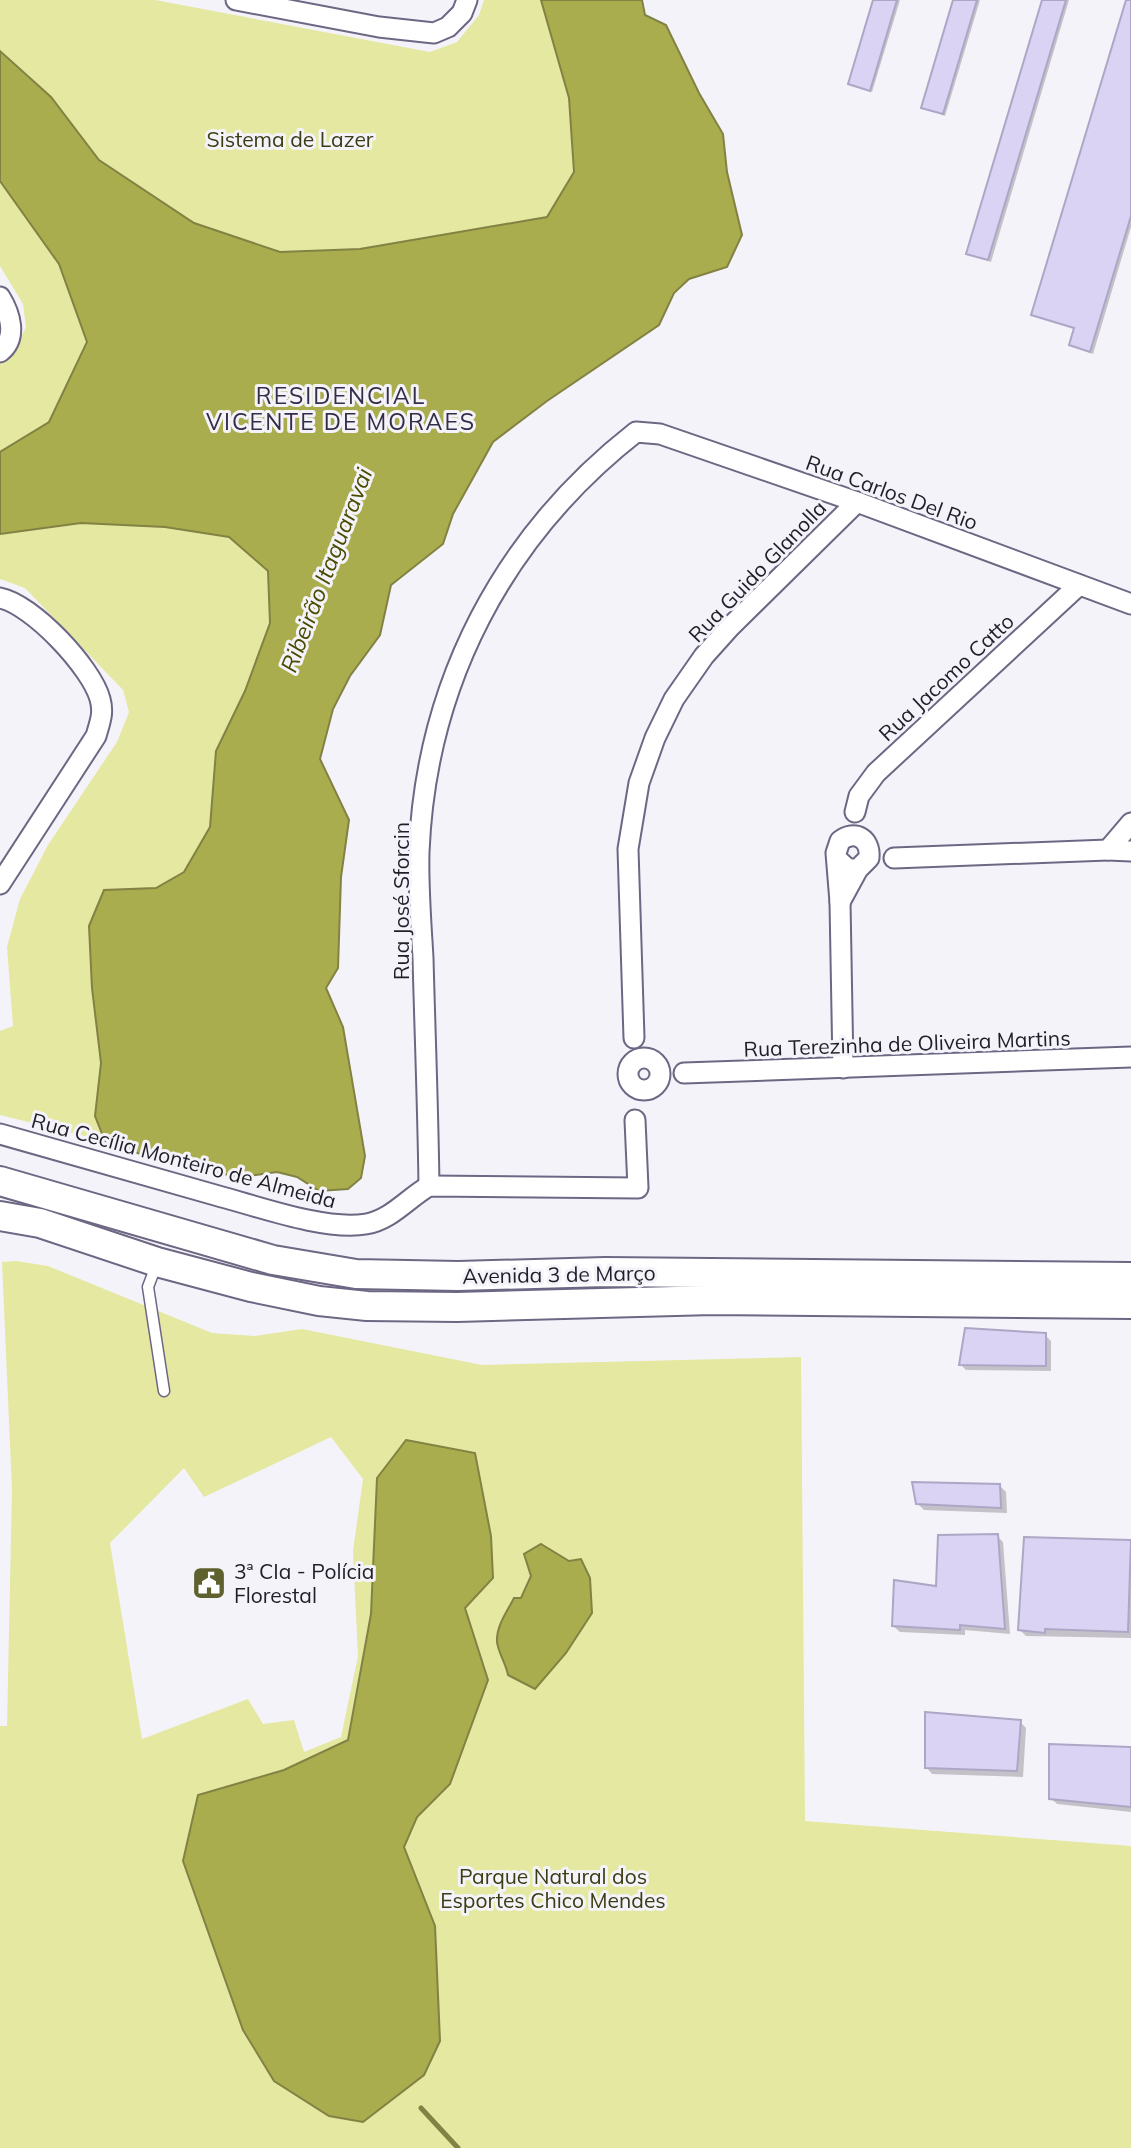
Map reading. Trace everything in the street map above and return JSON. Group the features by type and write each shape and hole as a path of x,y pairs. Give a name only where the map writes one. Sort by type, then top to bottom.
{"main road":[{"name":"Avenida 3 de Março","path":"0,1181 273,1260 356,1274 458,1276 566,1271 1131,1277"},
{"name":"Avenida 3 de Março","path":"0,1216 40,1223 157,1262 251,1287 319,1301 368,1306 457,1307 713,1300 1131,1304"}],"street":[{"path":"236,0 379,27 434,33 448,27 462,13 467,0"},
{"path":"0,297 9,311 11,334 5,348 0,352"},
{"name":"Rua Carlos Del Rio","path":"636,432 660,434 857,502 1131,604"},
{"name":"Rua José Sforcin","path":"429,1186 419,852 429,766 441,715 473,632 500,582 529,537 565,495 609,453 636,432"},
{"name":"Rua Guido Glanolla","path":"429,1186 638,1188 630,1075 634,1038 628,849 639,783 655,738 674,699 704,656 730,626 857,502"},
{"name":"Rua Jacomo Catto","path":"838,850 859,796 876,773 1079,585"},
{"path":"0,598 9,600 28,612 68,650 86,672 99,696 103,715 96,736 0,884"},
{"path":"855,812 864,856"},
{"path":"1108,850 1131,823"},
{"path":"840,902 864,856 862,838 850,835 838,850 843,1068"},
{"path":"838,850 848,869 864,856 894,858 1131,851"},
{"path":"634,1038 653,1062 660,1077 654,1087 640,1090 630,1075 638,1060 653,1062"},
{"name":"Rua Terezinha de Oliveira Martins","path":"653,1062 684,1073 1131,1057"},
{"name":"Rua Terezinha de Oliveira Martins","path":"654,1087 684,1073"},
{"name":"Rua Guido Glanolla","path":"635,1120 654,1087"},
{"name":"Rua Cecília Monteiro de Almeida","path":"0,1134 329,1224 350,1225 378,1221 429,1186"}],"lane":[{"path":"157,1262 148,1287 164,1391"}],"green space":[{"name":"Sistema de Lazer","path":"0,0 155,0 430,52 457,42 479,15 484,0 541,0 569,98 574,172 547,217 360,249 280,252 194,223 99,160 51,97 0,51"},
{"path":"0,181 59,264 87,342 49,422 0,452 0,364 15,350 26,327 23,304 0,266"},
{"path":"82,522 165,527 229,537 268,571 270,623 245,691 216,751 210,827 184,872 156,888 104,891 89,926 92,988 101,1063 95,1116 105,1141 0,1115 0,1031 13,1026 7,947 20,899 48,845 117,742 129,712 123,690 25,588 0,579 0,534"},
{"name":"Parque Natural dos Esportes Chico Mendes","path":"16,1261 48,1266 212,1333 255,1336 302,1329 482,1365 801,1357 805,1821 1131,1846 1131,2148 0,2148 0,1726 7,1726 12,1490 2,1262","holes":["331,1437 363,1479 353,1551 358,1656 341,1737 304,1752 294,1720 263,1724 248,1699 142,1739 110,1543 184,1468 204,1497"]}],"water":[{"name":"Ribeirão Itaguaravai","path":"541,0 642,0 645,15 666,25 699,93 723,134 727,172 742,235 727,267 689,279 674,293 659,325 547,401 493,442 453,514 443,544 391,585 380,635 350,676 333,709 320,759 349,820 341,877 338,968 326,988 343,1027 365,1156 361,1178 348,1189 319,1191 297,1177 277,1172 242,1177 186,1168 151,1158 105,1141 95,1116 101,1063 92,988 89,926 104,890 156,888 184,872 210,827 216,751 245,691 270,623 268,571 229,537 165,527 81,523 0,534 0,452 49,422 87,342 59,264 0,181 0,51 51,97 99,160 194,223 280,252 360,249 547,217 574,172 569,98"},
{"path":"406,1440 475,1453 491,1536 493,1578 465,1608 488,1680 450,1784 417,1817 404,1847 435,1926 440,2041 424,2075 363,2122 329,2116 274,2081 243,2030 183,1861 198,1795 284,1770 348,1740 371,1614 377,1478"},
{"path":"541,1544 569,1561 581,1559 590,1578 592,1613 566,1653 535,1689 508,1675 497,1636 502,1619 514,1598 521,1598 531,1576 524,1554"}],"building":[{"path":"873,0 897,0 870,91 848,84"},
{"path":"953,0 977,0 943,114 921,108"},
{"path":"1042,0 1066,0 988,260 966,254"},
{"path":"1126,0 1131,0 1131,216 1090,352 1069,345 1074,328 1031,315"},
{"path":"965,1328 1046,1333 1046,1366 959,1365"},
{"path":"912,1482 1000,1484 1001,1508 916,1504"},
{"path":"998,1534 1005,1629 960,1625 960,1630 892,1626 894,1580 936,1586 938,1535"},
{"path":"1024,1537 1131,1540 1128,1632 1045,1629 1045,1633 1018,1630"},
{"path":"925,1712 1021,1720 1017,1771 925,1768"},
{"path":"1049,1744 1131,1747 1131,1807 1049,1799"}],"waterway":[{"path":"421,2108 458,2148"}],"place":[{"name":"3ª CIa - Polícia Florestal","path":"209,1583"}],"district":[{"name":"RESIDENCIAL VICENTE DE MORAES","path":"341,408"}]}
